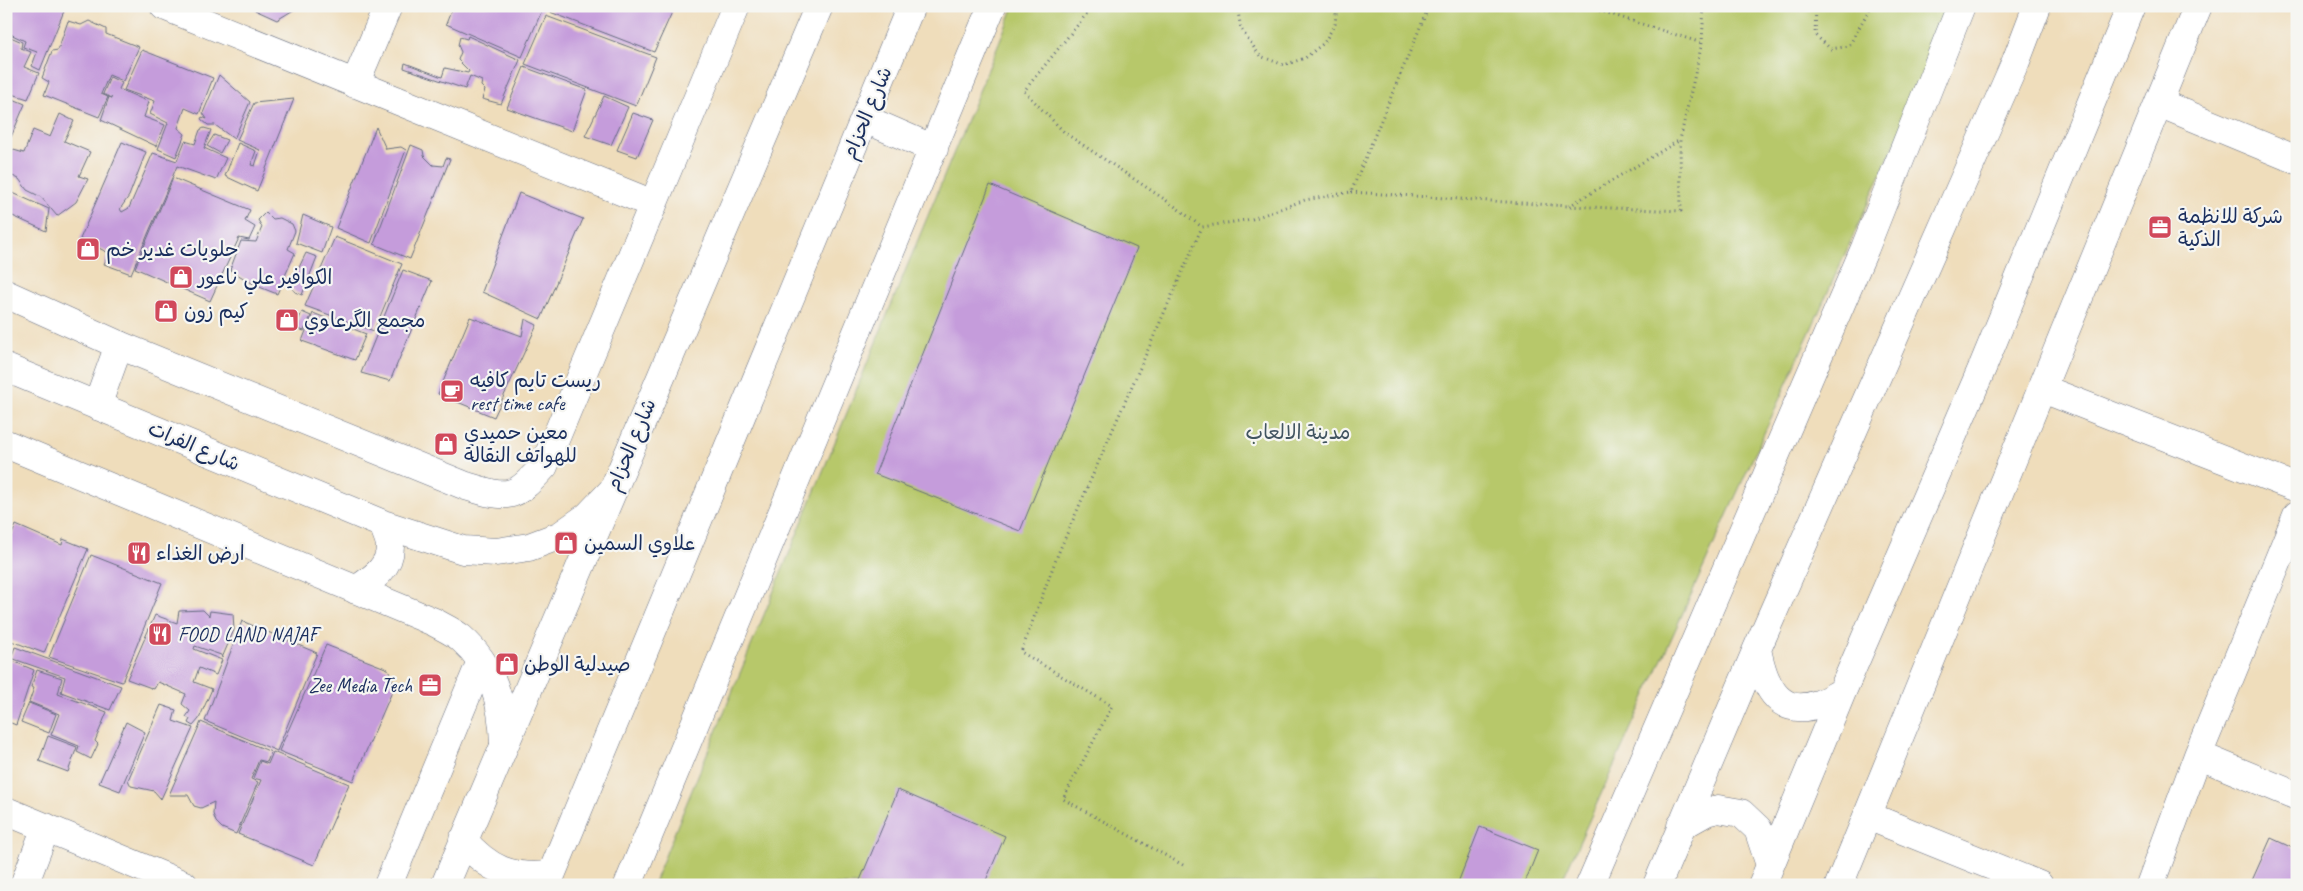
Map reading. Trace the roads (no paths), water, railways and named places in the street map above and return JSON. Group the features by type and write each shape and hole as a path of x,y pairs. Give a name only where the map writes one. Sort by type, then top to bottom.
{"street":[{"path":"164,6 653,204"},
{"path":"355,84 388,6"},
{"path":"6,294 119,345 466,486 491,493 512,494 527,485 544,466 736,6"},
{"name":"شارع الحزام","path":"445,885 819,6"},
{"name":"شارع الحزام","path":"548,880 911,6"},
{"path":"628,885 992,6"},
{"path":"1590,885 1861,258 1961,6"},
{"path":"1657,885 1757,649 2016,61 2037,6"},
{"path":"1766,875 1842,692 1983,366 2131,6"},
{"path":"1839,885 2198,6"},
{"path":"2159,103 2297,160"},
{"path":"865,119 934,149"},
{"path":"97,406 119,345"},
{"name":"شارع الفرات","path":"6,368 382,524 463,550 496,552 529,547 560,535 588,516 611,492"},
{"path":"2043,389 2297,488"},
{"path":"6,444 434,622 460,637 481,660 495,686 503,715 504,744"},
{"path":"2150,885 2198,755 2297,515"},
{"path":"356,590 372,580 386,565 391,546 382,524"},
{"path":"1757,649 1766,685 1783,702 1806,707 1818,704 1842,692"},
{"path":"388,885 481,660"},
{"path":"2198,755 2297,796"},
{"path":"1681,826 1706,812 1718,809 1741,813 1758,829 1766,875"},
{"path":"6,811 184,885"},
{"path":"1868,816 2038,885"},
{"path":"24,885 46,828"},
{"path":"463,840 476,855 492,867 511,874 548,880"}],"place":[{"name":"شركة للانظمة الذكية","path":"2160,227"},
{"name":"حلويات غدير خم","path":"88,249"},
{"name":"الكوافير علي ناعور","path":"181,277"},
{"name":"كيم زون","path":"166,311"},
{"name":"مجمع الگرعاوي","path":"287,320"},
{"name":"ريست تايم كافيه rest time cafe","path":"452,391"},
{"name":"معين حميدي للهواتف النقالة","path":"446,444"},
{"name":"علاوي السمين","path":"566,543"},
{"name":"ارض الغذاء","path":"139,553"},
{"name":"FOOD LAND NAJAF","path":"160,634"},
{"name":"صيدلية الوطن","path":"507,664"},
{"name":"Zee Media Tech","path":"430,685"}],"park label":[{"name":"مدينة الالعاب","path":"1298,432"}]}
